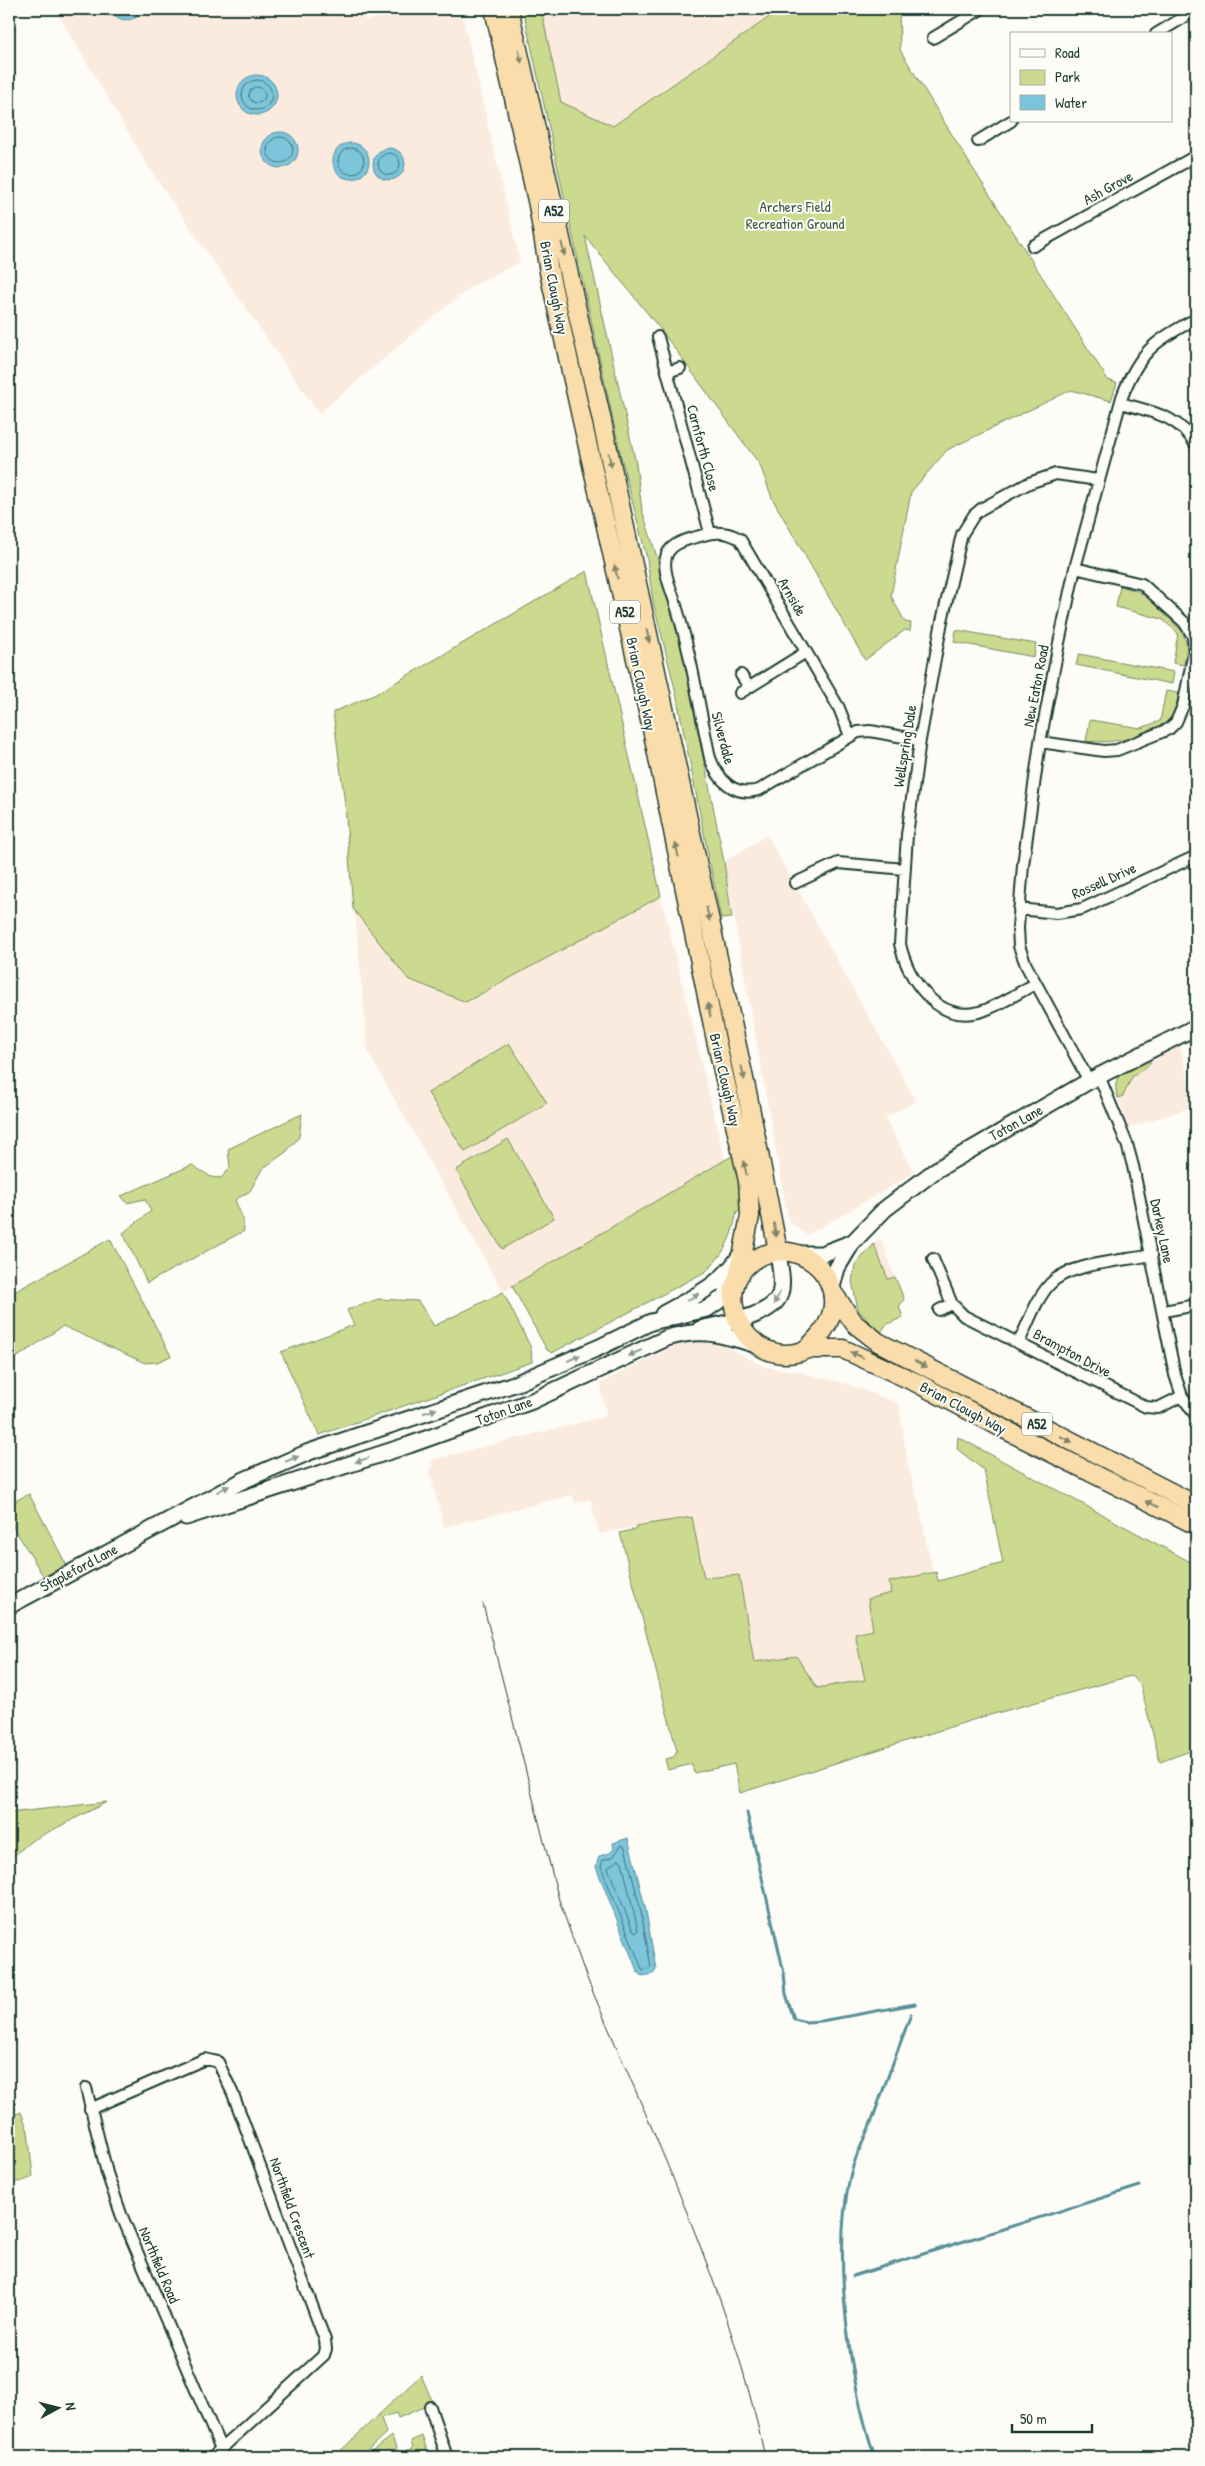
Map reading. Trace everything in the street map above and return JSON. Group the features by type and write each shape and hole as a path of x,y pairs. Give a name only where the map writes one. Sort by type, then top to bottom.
{"highway":[{"name":"Brian Clough Way","path":"494,9 538,205 550,272 581,416 653,734 716,1040 748,1181 750,1216 737,1276 734,1305 737,1320"},
{"name":"Brian Clough Way","path":"509,9 606,441 748,1097 778,1251"},
{"path":"737,1276 756,1258 778,1251 800,1254"},
{"name":"Brian Clough Way","path":"800,1254 818,1267 855,1324 878,1342 1196,1505"},
{"path":"806,1350 826,1330 831,1321 834,1309 833,1290"},
{"path":"737,1320 744,1332 757,1346"},
{"name":"Brian Clough Way","path":"757,1346 771,1352 786,1354 806,1350 844,1349 917,1383 1002,1428 1196,1525"}],"main road":[{"name":"Toton Lane","path":"833,1290 837,1268 852,1243 885,1209 936,1170 1094,1079 1196,1027"},
{"name":"Toton Lane","path":"800,1254 822,1254 852,1243"},
{"path":"651,1322 718,1281 736,1262 744,1248"},
{"path":"690,1332 763,1312 777,1301 781,1285 778,1251"},
{"name":"Toton Lane","path":"247,1478 320,1448 517,1383 651,1322 707,1309 723,1298 737,1276"},
{"name":"Toton Lane","path":"248,1498 532,1401 667,1338 690,1332 715,1333 757,1346"},
{"name":"Stapleford Lane","path":"9,1606 150,1531 220,1490 247,1478"},
{"name":"Stapleford Lane","path":"150,1531 182,1518 248,1498"}],"street":[{"path":"933,38 981,9"},
{"path":"1159,32 1196,10"},
{"path":"978,141 1010,122"},
{"name":"Ash Grove","path":"1033,246 1196,156"},
{"name":"New Eaton Road","path":"1094,1079 1035,984 1019,946 1019,909 1040,742 1075,568 1120,403 1132,372 1148,348 1170,332 1196,319"},
{"name":"Carnforth Close","path":"658,337 710,533"},
{"path":"668,372 680,368"},
{"path":"1120,403 1174,420 1186,429 1196,445"},
{"name":"Wellspring Dale","path":"1035,984 978,1012 952,1012 936,1004 928,997 907,966 900,944 905,868 920,740 958,546 974,515 990,503 1038,479 1065,474 1098,480"},
{"name":"Arnside","path":"672,548 685,540 710,533 732,535 744,543 839,708 850,736"},
{"name":"Silverdale","path":"672,548 665,561 682,625 710,758 720,778 730,788 744,792 759,790 850,736 866,731 920,740"},
{"path":"1040,742 1104,751 1118,750 1169,729 1176,722 1183,706 1194,652 1193,636 1184,622 1142,584 1075,568"},
{"path":"741,675 744,690 806,652"},
{"name":"Rossell Drive","path":"1019,909 1057,913 1082,909 1196,856"},
{"path":"795,883 838,863 905,868"},
{"name":"Darkey Lane","path":"1094,1079 1133,1166 1164,1311 1175,1375 1182,1396 1196,1416"},
{"path":"1018,1342 1046,1290 1056,1279 1074,1270 1152,1255"},
{"name":"Brampton Drive","path":"933,1259 952,1304 964,1316 1146,1407 1158,1408 1182,1396"},
{"path":"939,1310 952,1304"},
{"path":"1164,1311 1196,1305"},
{"name":"Northfield Crescent","path":"90,2109 205,2059 218,2062 233,2094 325,2340 326,2348 324,2355 212,2457"},
{"name":"Northfield Road","path":"86,2088 107,2173 121,2214 221,2449"},
{"path":"430,2406 447,2457"}],"shaded area":[{"path":"55,9 360,9 366,21 405,9 461,9 520,262 472,286 411,335 319,414 151,171"},
{"path":"541,9 781,9 613,126 561,103"},
{"path":"587,571 661,896 725,1160 503,1292 368,1052 345,804 333,712 374,695"},
{"path":"1196,681 1196,735 1187,725"},
{"path":"767,835 916,1101 885,1118 914,1173 807,1235 793,1225 788,1218 724,862"},
{"path":"1179,1043 1195,1106 1129,1128 1115,1090 1115,1082 1119,1075"},
{"path":"881,1238 895,1277 888,1279 874,1244"},
{"path":"709,1342 722,1345 765,1367 796,1371 851,1385 899,1404 908,1465 918,1501 933,1573 889,1582 891,1593 873,1630 855,1634 865,1680 817,1688 795,1656 754,1663 739,1575 704,1578 658,1522 599,1534 590,1499 575,1503 573,1495 444,1527 429,1469 432,1468 431,1460 606,1416 600,1383 679,1344"}],"green space":[{"name":"Archers Field Recreation Ground","path":"523,9 541,9 561,102 613,126 781,9 899,9 900,50 970,164 1108,380 1117,383 1111,401 1071,390 947,450 911,492 891,596 905,622 911,623 910,631 905,630 865,660 772,498 760,465 661,330 585,236 636,464 642,510 656,554 685,663 724,862 732,918 721,919 676,693 653,601 647,559 622,461"},
{"path":"587,571 661,896 466,1002 408,979 353,909 345,804 333,712 374,695"},
{"path":"1120,586 1137,591 1148,598 1182,631 1187,644 1184,665 1173,663 1178,633 1162,619 1116,607"},
{"path":"956,630 1036,644 1034,657 954,642"},
{"path":"1079,654 1174,672 1172,684 1076,665"},
{"path":"1166,691 1179,693 1172,715 1156,729 1133,738 1096,742 1086,741 1090,720 1141,728 1160,721"},
{"path":"509,1043 547,1103 465,1152 428,1093"},
{"path":"1146,1059 1151,1063 1132,1077 1123,1096 1118,1098 1116,1083 1118,1078 1127,1069"},
{"path":"302,1114 299,1137 286,1152 262,1169 250,1191 235,1200 243,1219 244,1231 147,1283 123,1233 151,1211 145,1199 127,1203 121,1196 192,1165 211,1177 221,1178 230,1168 228,1149"},
{"path":"508,1139 554,1218 502,1249 456,1170"},
{"path":"735,1154 742,1211 737,1211 727,1245 718,1259 705,1272 552,1353 547,1350 512,1286"},
{"path":"110,1239 171,1356 157,1362 145,1363 63,1326 9,1363 9,1295"},
{"path":"874,1244 888,1279 895,1277 904,1299 899,1307 903,1317 886,1325 879,1335 871,1330 873,1327 858,1309 852,1282 855,1265"},
{"path":"503,1292 531,1348 532,1362 319,1435 281,1352 354,1325 347,1310 378,1299 418,1301 434,1326"},
{"path":"958,1437 1196,1565 1196,1749 1160,1762 1140,1684 1131,1676 979,1718 740,1793 734,1764 694,1773 692,1764 668,1770 665,1759 674,1757 677,1751 620,1533 636,1529 636,1526 692,1517 704,1578 739,1575 754,1662 796,1656 817,1688 865,1680 855,1634 873,1630 868,1599 891,1593 889,1582 936,1572 938,1581 1003,1563 984,1470 957,1449"},
{"path":"29,1494 66,1564 44,1577 9,1520 9,1504"},
{"path":"107,1802 31,1841 9,1860 9,1813"},
{"path":"21,2112 28,2131 33,2177 20,2182 9,2181 9,2117"},
{"path":"421,2375 433,2403 398,2418 396,2413 381,2418 386,2433 360,2457 334,2457"},
{"path":"391,2436 398,2452 392,2454 393,2457 364,2457"},
{"path":"422,2436 427,2451 409,2457 407,2450 413,2448 411,2441"}],"water":[{"path":"111,9 142,9 137,17 126,20 116,16"},
{"path":"257,75 271,81 277,95 271,109 257,115 243,109 237,95 243,81"},
{"path":"280,132 287,133 293,137 297,143 297,157 293,163 287,167 280,168 273,167 267,163 263,157 262,150 263,143 267,137 273,133"},
{"path":"351,143 364,148 369,161 364,174 351,179 338,174 333,161 338,148"},
{"path":"389,148 395,149 400,153 404,158 404,170 400,175 395,179 389,180 383,179 378,175 374,170 373,164 374,158 378,153 383,149"},
{"path":"628,1838 646,1911 656,1969 653,1974 642,1976 638,1973 596,1867 599,1856 610,1853 614,1849 613,1843"}],"waterway":[{"path":"747,1813 784,1973 786,1994 794,2019 806,2022 821,2021 915,2004"},
{"path":"875,2457 858,2393 846,2318 843,2280 845,2208 854,2163 911,2014"},
{"path":"853,2276 1140,2186"}],"tram line":[{"path":"483,1604 559,1900 586,1976 663,2153 710,2273 750,2395 765,2457"}]}
